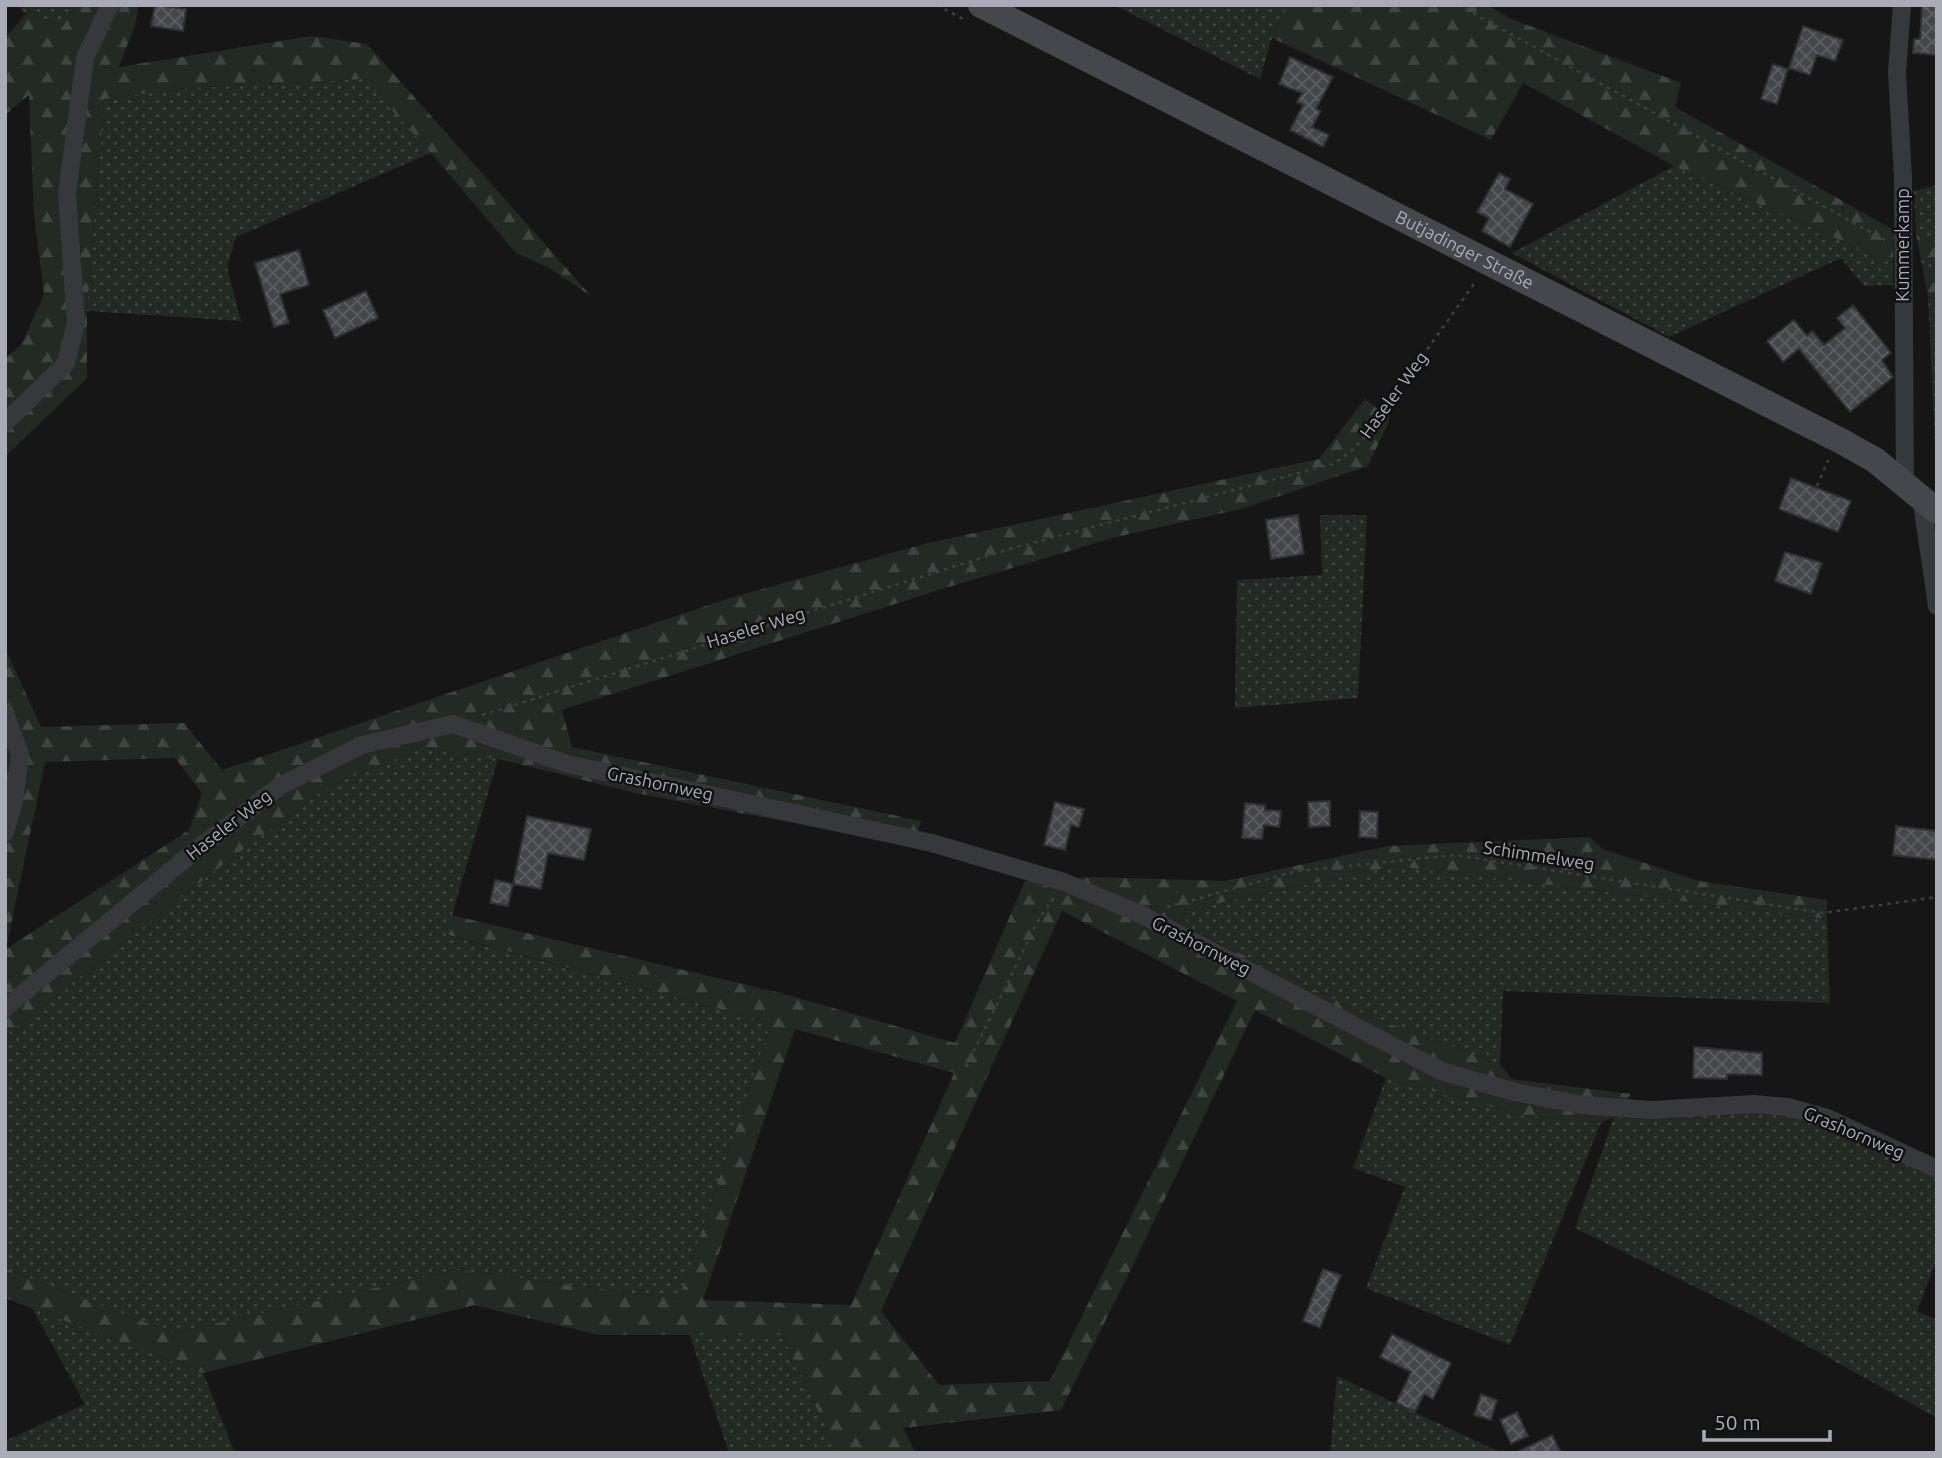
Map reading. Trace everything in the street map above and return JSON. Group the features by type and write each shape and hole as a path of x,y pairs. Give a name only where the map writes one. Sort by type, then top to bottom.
{"street":[{"path":"5,423 66,363 76,323 67,193 85,58 110,5"},
{"name":"Butjadinger Straße","path":"981,5 1841,441 1875,460 1921,498"},
{"name":"Kummerkamp","path":"1902,5 1897,72 1903,178 1903,251 1921,498 1937,606"},
{"path":"5,713 20,754 14,802 5,832"},
{"name":"Grashornweg","path":"453,724 567,764 932,843 1064,882 1140,914 1441,1071 1514,1092 1582,1105 1652,1110 1754,1104 1799,1109 1827,1118 1937,1169"},
{"name":"Haseler Weg","path":"5,1008 191,854 280,786 362,745 453,724"}],"path":[{"path":"1458,5 1903,251"},
{"name":"Haseler Weg","path":"453,724 1013,548 1332,464 1349,453 1364,438 1489,262"},
{"path":"1818,486 1829,456"},
{"name":"Schimmelweg","path":"1140,914 1297,872 1455,855 1823,913 1937,897"},
{"path":"966,1067 1039,919 1064,882"}],"green space":[{"path":"17,5 75,5 64,25 26,14"},
{"path":"75,5 138,5 136,22 119,67 312,36 367,44 591,296 549,268 516,253 364,79 187,88 104,99 87,311 87,378 5,457 5,359 21,345 44,294 34,214 29,95 5,115 5,38 26,14 64,25"},
{"path":"1114,5 1285,5 1260,79"},
{"path":"1285,5 1487,5 1509,18 1681,83 1675,107 1894,230 1893,264 1674,166 1523,83 1491,140 1272,38"},
{"path":"364,79 431,153 236,237 227,267 241,321 87,311 104,99 187,88"},
{"path":"1674,166 1893,264 1893,285 1864,286 1841,258 1669,337 1512,253"},
{"path":"1937,185 1937,244 1916,234 1914,191"},
{"path":"1916,234 1937,244 1937,301 1928,296"},
{"path":"1928,296 1937,301 1937,468 1936,467"},
{"path":"1365,399 1390,419 1368,466 1241,509 1116,537 942,589 562,710 572,747 921,821 914,846 635,793 498,759 422,748 329,786 217,869 5,1036 5,648 41,727 184,723 222,770 726,599 924,544 1319,459","holes":["175,758 202,793 189,830 6,949 45,762"]},
{"path":"1320,515 1367,515 1358,698 1235,708 1237,580 1322,575"},
{"path":"422,748 498,759 446,935 771,1023 679,1299 455,1270 173,1333 5,1269 5,1036 217,869 329,786"},
{"path":"1589,837 1603,849 1699,881 1827,900 1827,919 1395,866 1181,911 1190,929 1373,1018 1500,1064 1512,1079 1631,1094 1614,1117 1601,1123 1515,1114 1386,1078 1255,1010 1061,1410 903,1428 916,1453 838,1453 782,1335 599,1335 474,1305 203,1373 5,1298 5,1269 173,1333 455,1270 679,1299 771,1023 445,934 451,915 781,993 955,1043 1025,881 1093,877 1225,881 1388,846","holes":["1062,911 1237,1001 1050,1381 939,1385 881,1311","795,1029 954,1073 851,1305 703,1300"]},
{"path":"1395,866 1827,919 1830,1003 1503,991 1500,1064 1373,1018 1190,929 1181,911"},
{"path":"1386,1078 1515,1114 1601,1123 1510,1345 1366,1288 1405,1187 1353,1168"},
{"path":"1776,1112 1827,1124 1937,1176 1937,1259 1917,1311 1937,1320 1937,1418 1748,1313 1575,1228 1614,1117"},
{"path":"32,1308 203,1373 235,1453 5,1453 5,1441 85,1404"},
{"path":"689,1333 782,1335 838,1453 729,1453"},
{"path":"1337,1376 1502,1453 1330,1453"}],"building":[{"path":"155,5 186,9 183,31 151,26"},
{"path":"1922,5 1937,5 1937,55 1913,53 1914,39 1920,39"},
{"path":"1803,26 1843,40 1835,61 1817,55 1810,75 1789,68"},
{"path":"1290,57 1333,77 1316,109 1321,111 1312,127 1329,135 1323,147 1290,130 1303,105 1297,102 1302,93 1279,84"},
{"path":"1773,64 1788,69 1777,104 1761,99"},
{"path":"1499,173 1510,179 1505,189 1533,204 1510,247 1482,231 1489,218 1477,212"},
{"path":"299,250 309,285 280,294 289,323 274,327 255,263"},
{"path":"366,291 378,318 335,338 323,310"},
{"path":"1853,305 1891,353 1882,360 1893,377 1850,412 1799,349 1783,362 1767,341 1794,320 1807,336 1812,331 1824,345 1845,328 1837,318"},
{"path":"1791,478 1851,501 1838,532 1779,509"},
{"path":"1298,515 1304,554 1271,559 1266,520"},
{"path":"1785,552 1822,563 1811,594 1775,581"},
{"path":"1330,801 1330,826 1309,827 1308,802"},
{"path":"1055,802 1084,809 1079,827 1071,825 1065,850 1044,845"},
{"path":"1245,803 1265,805 1265,810 1281,811 1279,827 1264,825 1262,839 1242,838"},
{"path":"1360,811 1378,812 1377,838 1359,837"},
{"path":"527,816 591,829 584,860 548,853 541,889 513,884"},
{"path":"1896,826 1937,831 1937,860 1893,855"},
{"path":"495,880 513,884 508,906 490,903"},
{"path":"1694,1047 1762,1053 1762,1075 1727,1074 1727,1079 1693,1078"},
{"path":"1323,1269 1341,1275 1320,1328 1303,1321"},
{"path":"1392,1334 1451,1363 1433,1399 1424,1394 1415,1412 1396,1403 1411,1372 1380,1357"},
{"path":"1481,1394 1497,1400 1491,1420 1474,1415"},
{"path":"1517,1412 1528,1436 1511,1444 1500,1420"},
{"path":"1552,1435 1561,1453 1515,1453"}]}
